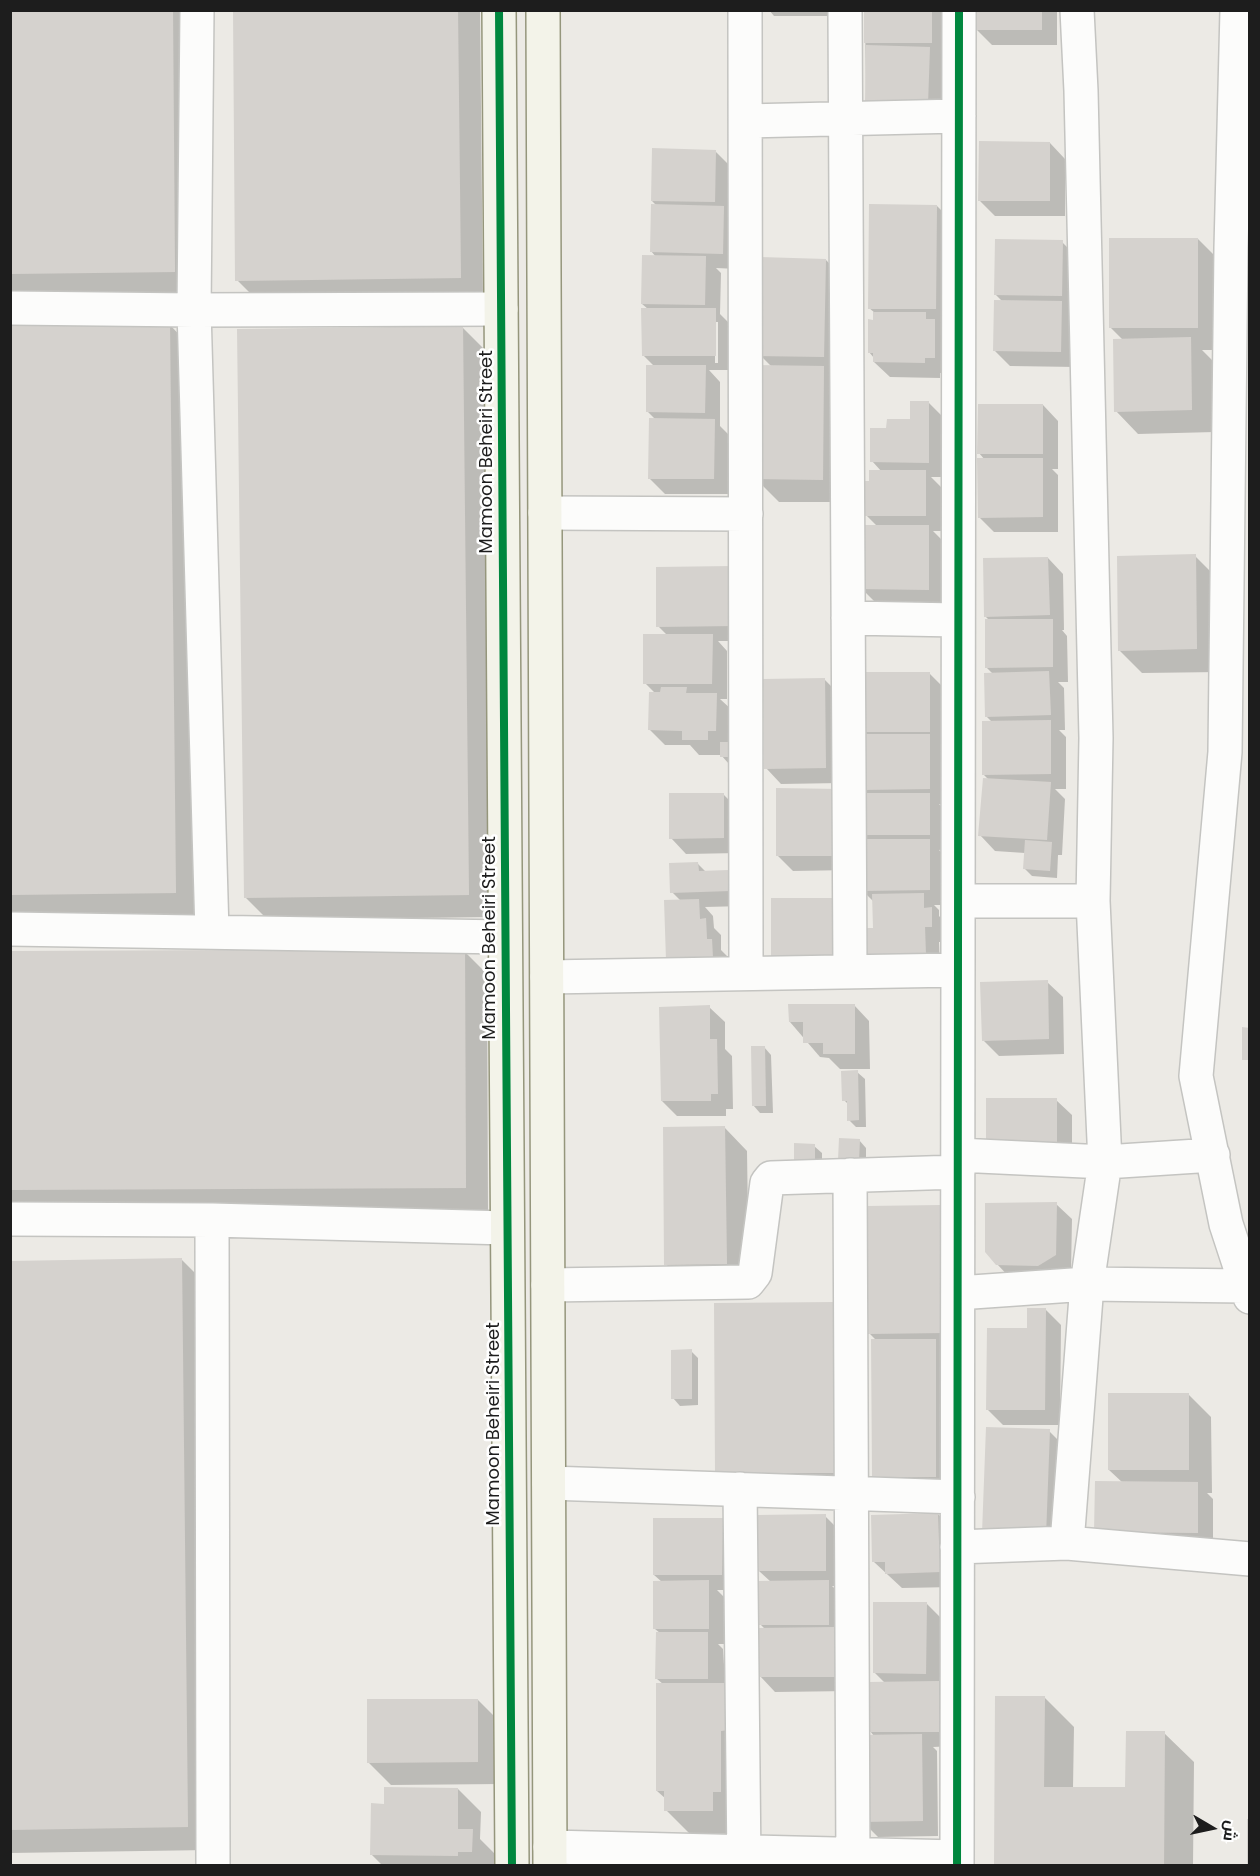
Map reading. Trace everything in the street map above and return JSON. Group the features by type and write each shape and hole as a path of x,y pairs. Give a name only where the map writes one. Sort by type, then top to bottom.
{"street":[{"path":"197,10 194,310 212,932"},
{"name":"Mamoon Beheiri Street","path":"499,10 512,1866"},
{"path":"543,10 550,1856 957,1862 959,10"},
{"path":"746,10 746,972"},
{"path":"845,10 850,972"},
{"path":"1067,1544 1087,1284 1105,1162 1093,901 1095,726 1082,91 1077,10"},
{"path":"958,1293 1087,1284 1247,1292 1226,1224 1196,1077 1225,752 1231,248 1237,10"},
{"path":"746,121 959,116"},
{"path":"10,308 501,309"},
{"path":"545,513 746,514"},
{"path":"848,618 958,620"},
{"path":"958,901 1093,901"},
{"path":"10,929 506,937"},
{"path":"547,977 958,970"},
{"path":"548,1285 748,1282 755,1273 767,1183 771,1178 850,1175 958,1164 1105,1162 1212,1155"},
{"path":"850,1175 853,1860"},
{"path":"10,1219 212,1220 507,1228"},
{"path":"212,1220 213,1866"},
{"path":"549,1483 958,1497"},
{"path":"740,1489 744,1859"},
{"path":"957,1547 1067,1544 1250,1559"}],"building":[{"path":"10,10 173,10 175,272 10,274"},
{"path":"233,10 458,10 461,278 235,281"},
{"path":"864,10 932,10 932,43 864,43"},
{"path":"975,10 1042,10 1042,30 975,30"},
{"path":"866,45 930,47 928,104 865,102"},
{"path":"979,141 1050,142 1050,201 978,201"},
{"path":"652,148 716,150 715,202 651,201"},
{"path":"651,204 724,206 723,254 650,252"},
{"path":"869,204 937,205 936,309 868,309"},
{"path":"1109,238 1198,238 1198,328 1109,328"},
{"path":"995,239 1063,240 1062,296 994,295"},
{"path":"642,255 706,256 705,305 641,304"},
{"path":"760,257 826,259 824,357 758,356"},
{"path":"994,300 1062,301 1061,352 993,351"},
{"path":"641,308 716,308 716,356 642,356"},
{"path":"873,312 926,312 926,319 935,319 935,358 925,358 925,363 873,362 873,353 868,353 868,319 873,320"},
{"path":"170,324 176,893 10,895 10,326"},
{"path":"463,326 469,895 244,898 237,329"},
{"path":"1191,337 1192,410 1114,412 1113,339"},
{"path":"646,365 706,365 705,413 646,412"},
{"path":"756,365 824,366 823,480 755,479"},
{"path":"910,401 929,401 929,463 870,462 870,428 886,428 887,419 910,419"},
{"path":"978,404 1043,404 1043,454 977,454"},
{"path":"649,418 715,419 714,479 648,479"},
{"path":"977,458 1043,458 1043,517 978,518"},
{"path":"869,470 926,470 926,516 864,516 865,481 869,481"},
{"path":"860,525 929,525 929,590 860,589"},
{"path":"1196,554 1197,649 1118,651 1117,556"},
{"path":"1048,557 1050,615 984,617 983,558"},
{"path":"732,566 732,626 656,627 656,567"},
{"path":"985,619 1053,619 1053,667 985,668"},
{"path":"643,634 713,634 712,684 643,684"},
{"path":"1049,671 1051,715 985,717 984,673"},
{"path":"861,672 930,672 930,732 861,732"},
{"path":"825,678 826,768 764,769 763,679"},
{"path":"661,687 687,687 686,693 717,693 716,731 708,731 708,740 682,740 682,731 648,730 649,692 660,692"},
{"path":"1051,720 1051,774 982,775 982,721"},
{"path":"861,734 930,734 930,789 861,790"},
{"path":"720,742 733,742 733,757 720,757"},
{"path":"983,778 1051,782 1047,840 978,836"},
{"path":"776,788 840,789 836,856 776,856"},
{"path":"669,793 724,793 724,838 669,839"},
{"path":"861,793 930,793 930,835 861,835"},
{"path":"861,839 930,839 930,890 861,891"},
{"path":"1025,840 1052,842 1050,871 1023,869"},
{"path":"698,862 699,871 729,870 730,891 670,893 669,863"},
{"path":"924,893 924,908 932,907 932,927 925,927 926,955 866,957 865,928 873,928 872,894"},
{"path":"771,898 835,898 834,957 771,956"},
{"path":"699,899 700,919 706,918 707,939 712,939 713,958 666,960 664,900"},
{"path":"465,949 466,1188 10,1190 10,951"},
{"path":"1048,980 1049,1039 982,1041 980,982"},
{"path":"788,1004 855,1004 855,1054 823,1054 823,1043 803,1043 803,1022 789,1022"},
{"path":"710,1005 710,1039 717,1039 718,1094 711,1094 711,1101 661,1101 659,1007"},
{"path":"1242,1027 1250,1028 1250,1060 1242,1060"},
{"path":"751,1046 765,1046 766,1106 752,1106"},
{"path":"858,1070 859,1120 847,1121 847,1101 842,1101 841,1071"},
{"path":"986,1098 1057,1098 1057,1150 986,1149"},
{"path":"725,1126 727,1264 664,1265 663,1127"},
{"path":"839,1138 860,1139 859,1161 838,1160"},
{"path":"794,1143 815,1144 815,1162 794,1161"},
{"path":"1057,1202 1056,1255 1038,1266 996,1265 985,1252 985,1203"},
{"path":"940,1205 942,1333 868,1334 867,1206"},
{"path":"182,1258 188,1827 10,1830 10,1261"},
{"path":"836,1302 836,1473 715,1473 714,1303"},
{"path":"1027,1308 1046,1308 1045,1410 986,1410 987,1328 1027,1328"},
{"path":"871,1339 936,1339 936,1477 872,1477"},
{"path":"692,1349 692,1399 671,1399 671,1350"},
{"path":"1108,1393 1189,1393 1189,1470 1108,1470"},
{"path":"986,1427 1050,1429 1046,1536 982,1533"},
{"path":"1095,1481 1198,1482 1198,1533 1094,1532"},
{"path":"938,1513 940,1572 885,1574 885,1562 872,1562 871,1515"},
{"path":"826,1514 826,1571 758,1571 757,1515"},
{"path":"653,1518 723,1518 722,1575 653,1575"},
{"path":"709,1580 709,1629 653,1629 653,1581"},
{"path":"829,1580 829,1625 758,1625 758,1581"},
{"path":"873,1602 927,1602 926,1674 873,1673"},
{"path":"836,1627 836,1677 758,1677 758,1628"},
{"path":"656,1632 708,1632 708,1679 655,1679"},
{"path":"939,1681 939,1732 868,1732 868,1682"},
{"path":"656,1683 728,1683 728,1730 721,1731 721,1792 713,1792 713,1811 664,1811 664,1791 656,1791"},
{"path":"995,1696 1045,1696 1044,1787 1125,1787 1126,1731 1165,1731 1164,1866 994,1866"},
{"path":"367,1699 478,1699 478,1762 367,1763"},
{"path":"922,1734 923,1821 861,1822 861,1735"},
{"path":"384,1787 458,1788 458,1829 473,1829 472,1852 458,1852 458,1856 370,1855 371,1803 384,1804"},
{"path":"1247,1819 1250,1819 1250,1866 1247,1866"}],"cycle path":[{"path":"499,10 512,1866"},
{"path":"957,1866 959,10"}]}
